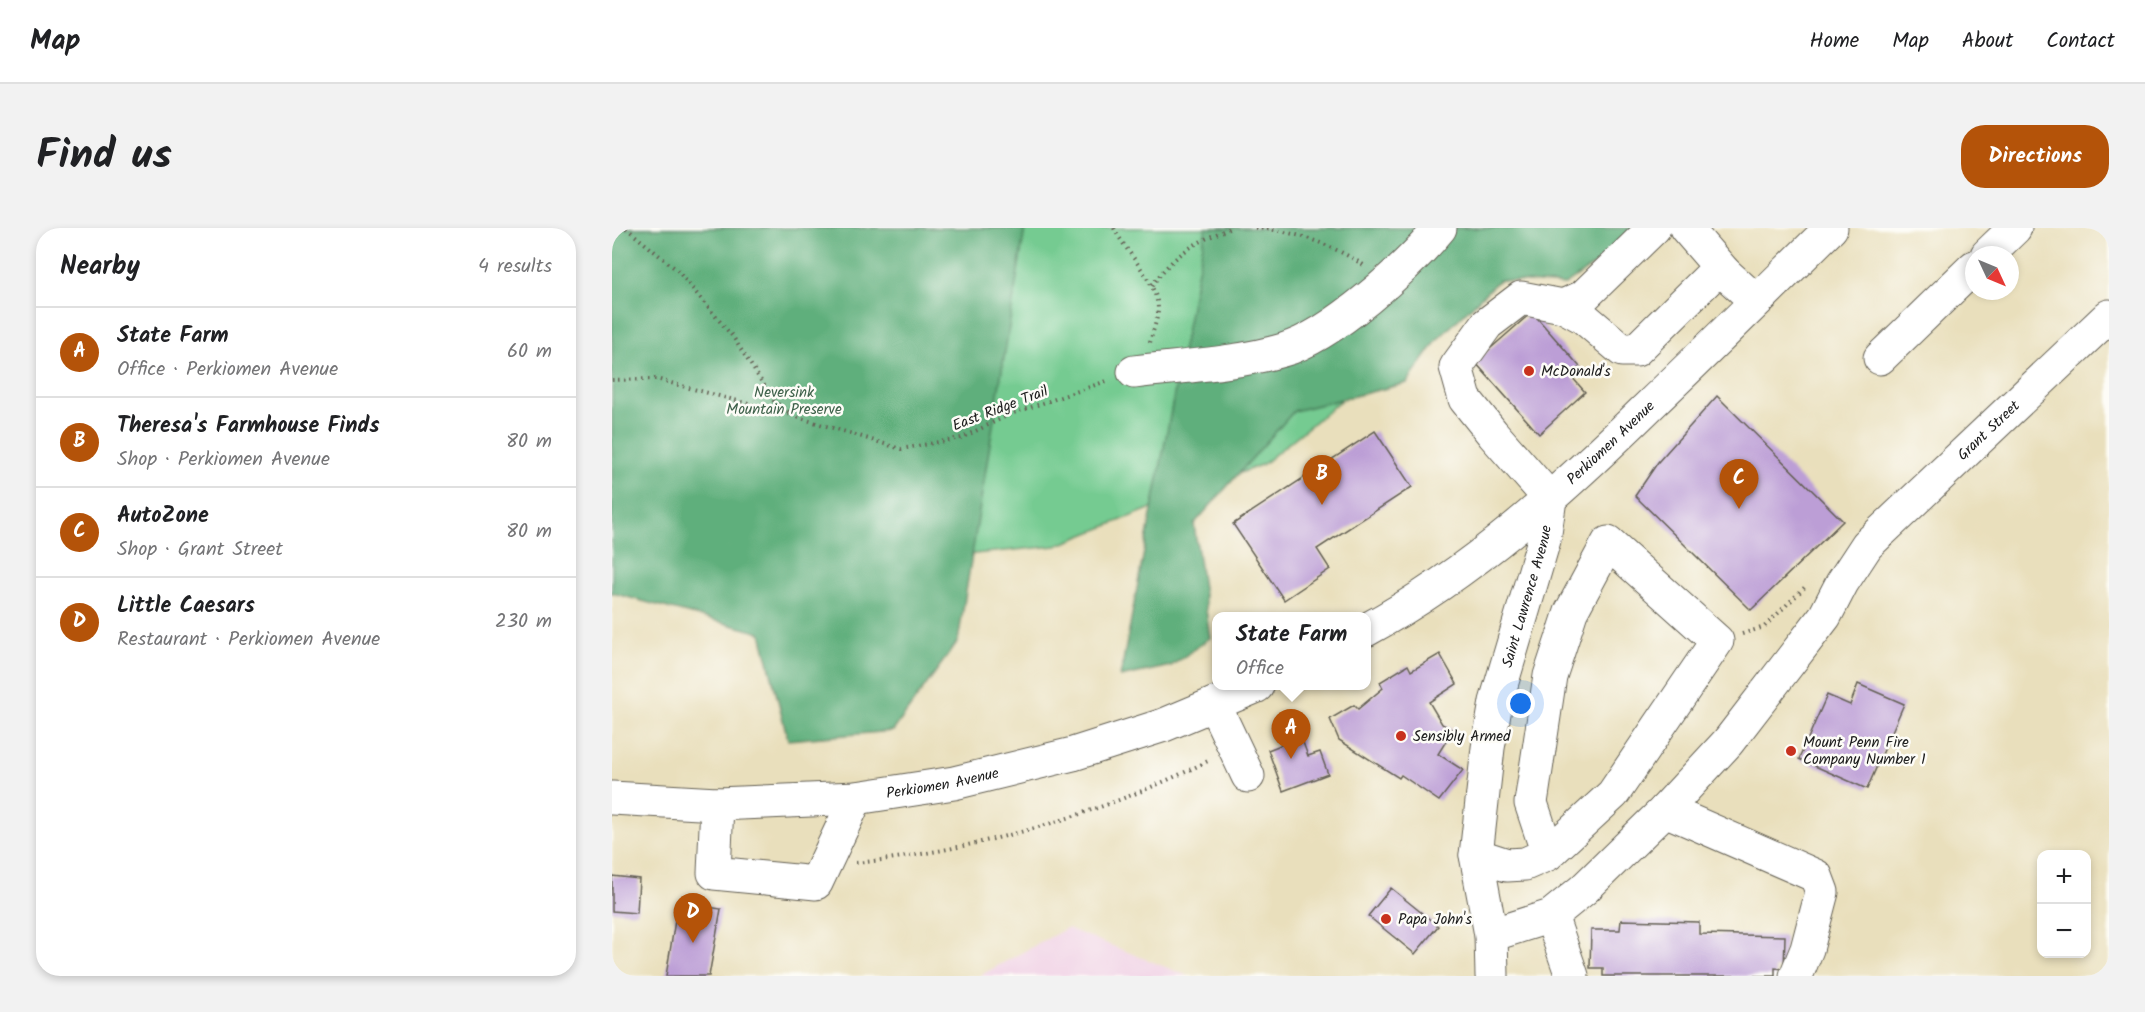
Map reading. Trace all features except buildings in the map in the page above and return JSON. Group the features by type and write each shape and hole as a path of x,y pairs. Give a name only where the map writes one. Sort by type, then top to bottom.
{"main road":[{"path":"1134,372 1229,361 1285,350 1326,330 1372,294 1424,248 1440,228"},
{"path":"1563,306 1583,297 1654,228"},
{"path":"1686,228 1725,273 1756,301"},
{"name":"Perkiomen Avenue","path":"1371,627 1433,588 1550,499 1612,442 1831,228"},
{"path":"1996,246 2015,228"},
{"path":"1550,499 1465,399 1456,367 1487,324 1521,298 1563,306 1583,317 1622,350 1636,350 1711,276 1725,273"},
{"path":"1880,358 1965,276"},
{"name":"Grant Street","path":"1551,916 1584,889 1665,810 1728,742 1825,616 1842,583 1867,545 2109,316"},
{"name":"Saint Lawrence Avenue","path":"1492,976 1491,936 1476,855 1488,748 1496,702 1544,540 1550,499"},
{"path":"1476,855 1507,865 1525,864 1548,854 1612,794 1717,641 1608,543 1571,612 1550,676 1531,803 1548,854"},
{"name":"Perkiomen Avenue","path":"612,798 717,804 856,798 954,783 1039,763 1164,725 1247,690"},
{"path":"1214,704 1248,776"},
{"path":"717,804 714,873 816,883 856,798"},
{"path":"1665,810 1816,876 1822,892 1807,949 1796,976"},
{"path":"1491,936 1551,916 1572,976"}],"path":[{"name":"East Ridge Trail","path":"626,228 677,270 733,337 774,401 794,416 902,448 961,438 1011,414 1134,372"},
{"path":"1114,228 1121,242 1152,286 1158,310 1149,348 1134,372"},
{"path":"1152,286 1163,268 1183,252 1210,236 1232,228"},
{"path":"1255,228 1303,236 1351,257 1368,268"},
{"path":"612,380 656,379 794,416"},
{"path":"1764,627 1810,582"},
{"path":"847,864 939,852 1046,825 1154,786 1196,767"}],"shaded area":[{"path":"1067,928 1188,976 979,976"}],"green space":[{"name":"Neversink Mountain Preserve","path":"612,228 1524,228 1379,369 1263,464 1056,546 700,581"},
{"path":"612,228 1025,228 958,641 893,731 788,740 761,633 612,593"},
{"path":"1206,228 1634,228 1607,256 1565,285 1499,280 1438,339 1407,383 1294,411 1194,524 1210,638 1171,666 1120,677"}],"place":[{"name":"McDonald's","path":"1529,371"},
{"name":"Theresa's Farmhouse Finds","path":"1322,505"},
{"name":"AutoZone","path":"1739,509"},
{"name":"Sensibly Armed","path":"1401,736"},
{"name":"Mount Penn Fire Company Number 1","path":"1791,751"},
{"name":"State Farm","path":"1291,759"},
{"name":"Papa John's","path":"1386,919"},
{"name":"Little Caesars","path":"693,943"}]}
